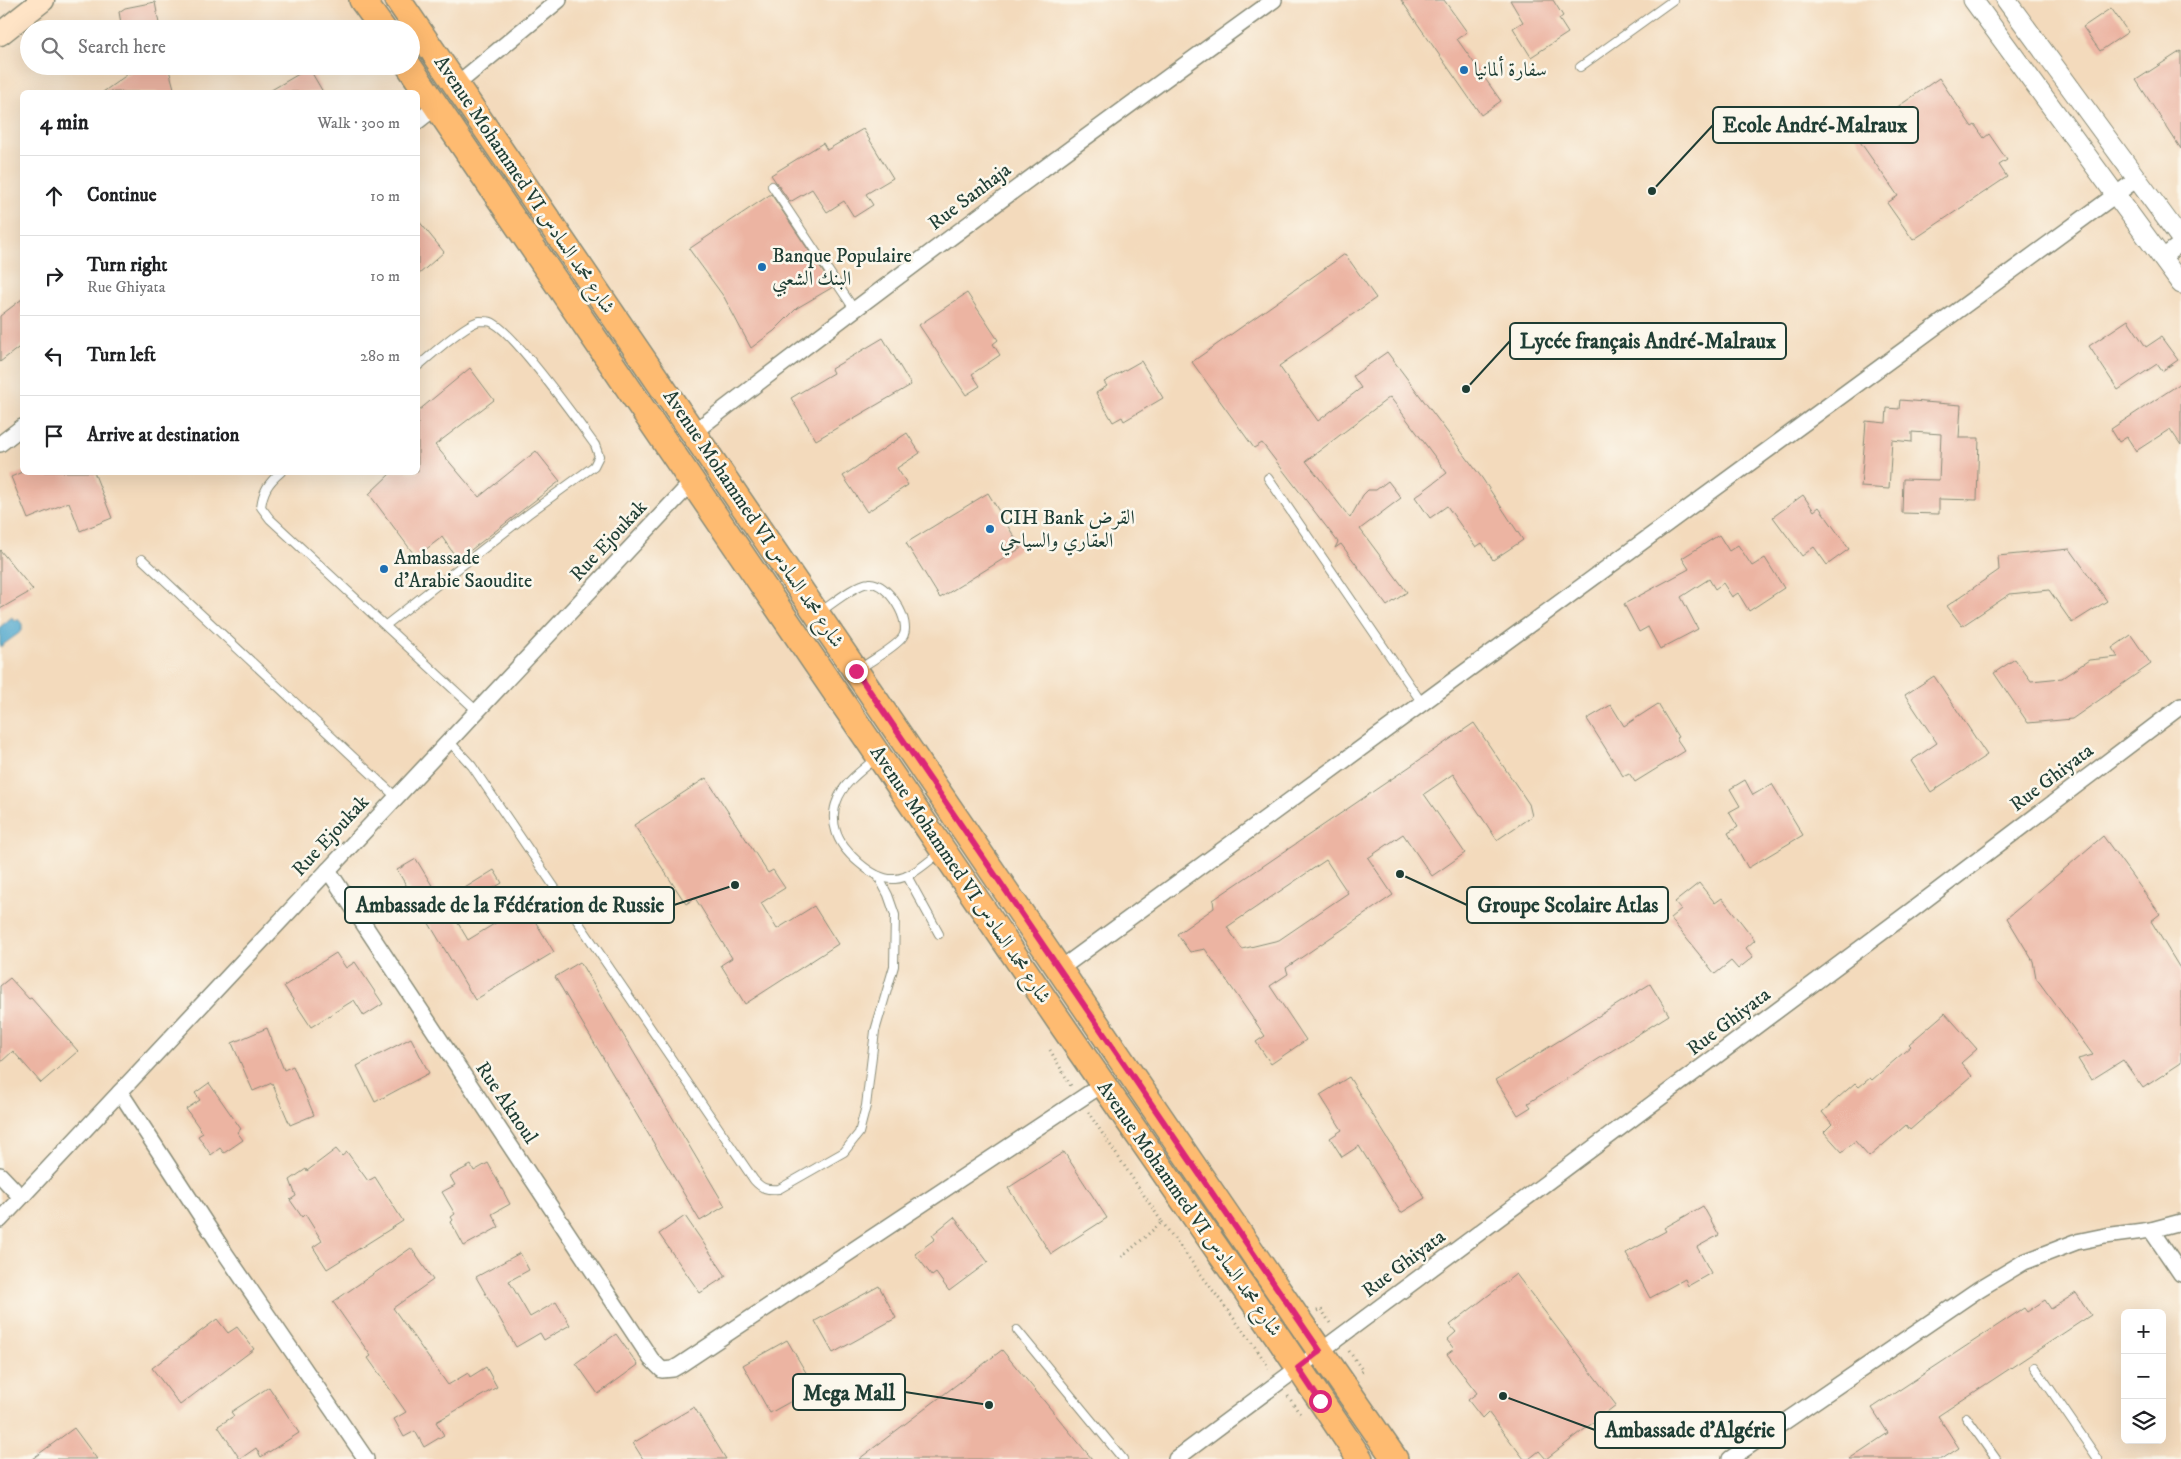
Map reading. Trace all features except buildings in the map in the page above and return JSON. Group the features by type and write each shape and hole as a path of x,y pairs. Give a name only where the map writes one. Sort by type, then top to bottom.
{"main road":[{"path":"0,34 43,0"},
{"path":"362,0 376,20"},
{"name":"Avenue Mohammed VI شارع محمد السادس","path":"398,0 412,20"},
{"name":"Avenue Mohammed VI شارع محمد السادس","path":"420,32 1395,1459"},
{"name":"Avenue Mohammed VI شارع محمد السادس","path":"415,75 1360,1459"}],"street":[{"path":"456,84 560,0"},
{"name":"Rue Sanhaja","path":"694,432 1041,169 1274,0"},
{"path":"1973,0 2181,284"},
{"path":"2006,0 2181,241 2162,258"},
{"path":"420,119 437,106"},
{"path":"1060,969 2137,179"},
{"path":"0,444 20,429"},
{"name":"Rue Ejoukak","path":"0,1220 693,481"},
{"name":"Rue Ghiyata","path":"1176,1459 1916,907 2181,706"},
{"name":"Rue Aknoul","path":"328,870 651,1359 662,1370 673,1370 1079,1099"},
{"path":"1079,1099 1103,1084"},
{"path":"120,1092 225,1253 366,1459"},
{"path":"0,1176 21,1197"},
{"path":"1730,1459 2008,1271 2048,1252 2076,1242 2151,1230 2181,1222"},
{"path":"2151,1230 2181,1274"}],"lane":[{"path":"1580,67 1673,0"},
{"path":"772,186 854,309"},
{"path":"386,625 521,519 594,466 599,456 595,445 539,372 504,331 491,322 479,321 468,327 420,364"},
{"path":"277,475 270,481 262,494 261,507 270,519 477,711"},
{"path":"1268,478 1422,703"},
{"path":"142,559 396,797"},
{"path":"818,614 865,584 875,583 887,592 905,620 905,632 898,642 856,671"},
{"path":"449,741 472,766 754,1180 760,1187 768,1190 779,1189 844,1152 859,1133 866,1106 875,1031 894,966 895,915 888,895 878,876"},
{"path":"879,756 851,780 837,800 833,816 836,832 846,849 858,862 878,876 894,880 906,876 943,850"},
{"path":"906,876 939,934"},
{"path":"1017,1330 1123,1459"},
{"path":"2035,1367 2098,1459"},
{"path":"1966,1417 1996,1459"}],"path":[{"path":"1045,1041 1079,1099 1162,1222 1258,1351"},
{"path":"1120,1258 1162,1222"}],"water":[{"path":"12,617 14,620 18,619 22,624 22,631 0,647 0,627"}],"place":[{"name":"سفارة ألمانيا","path":"1464,70"},
{"name":"Ecole André-Malraux","path":"1652,191"},
{"name":"Banque Populaire البنك الشعبي","path":"762,267"},
{"name":"Lycée français André-Malraux","path":"1466,389"},
{"name":"CIH Bank القرض العقاري والسياحي","path":"990,529"},
{"name":"Ambassade d'Arabie Saoudite","path":"384,569"},
{"name":"Groupe Scolaire Atlas","path":"1400,874"},
{"name":"Ambassade de la Fédération de Russie","path":"735,885"},
{"name":"Ambassade d'Algérie","path":"1503,1396"},
{"name":"Mega Mall","path":"989,1405"}],"route":[{"path":"856,671 1320,1351 1298,1368 1320,1401"}]}
